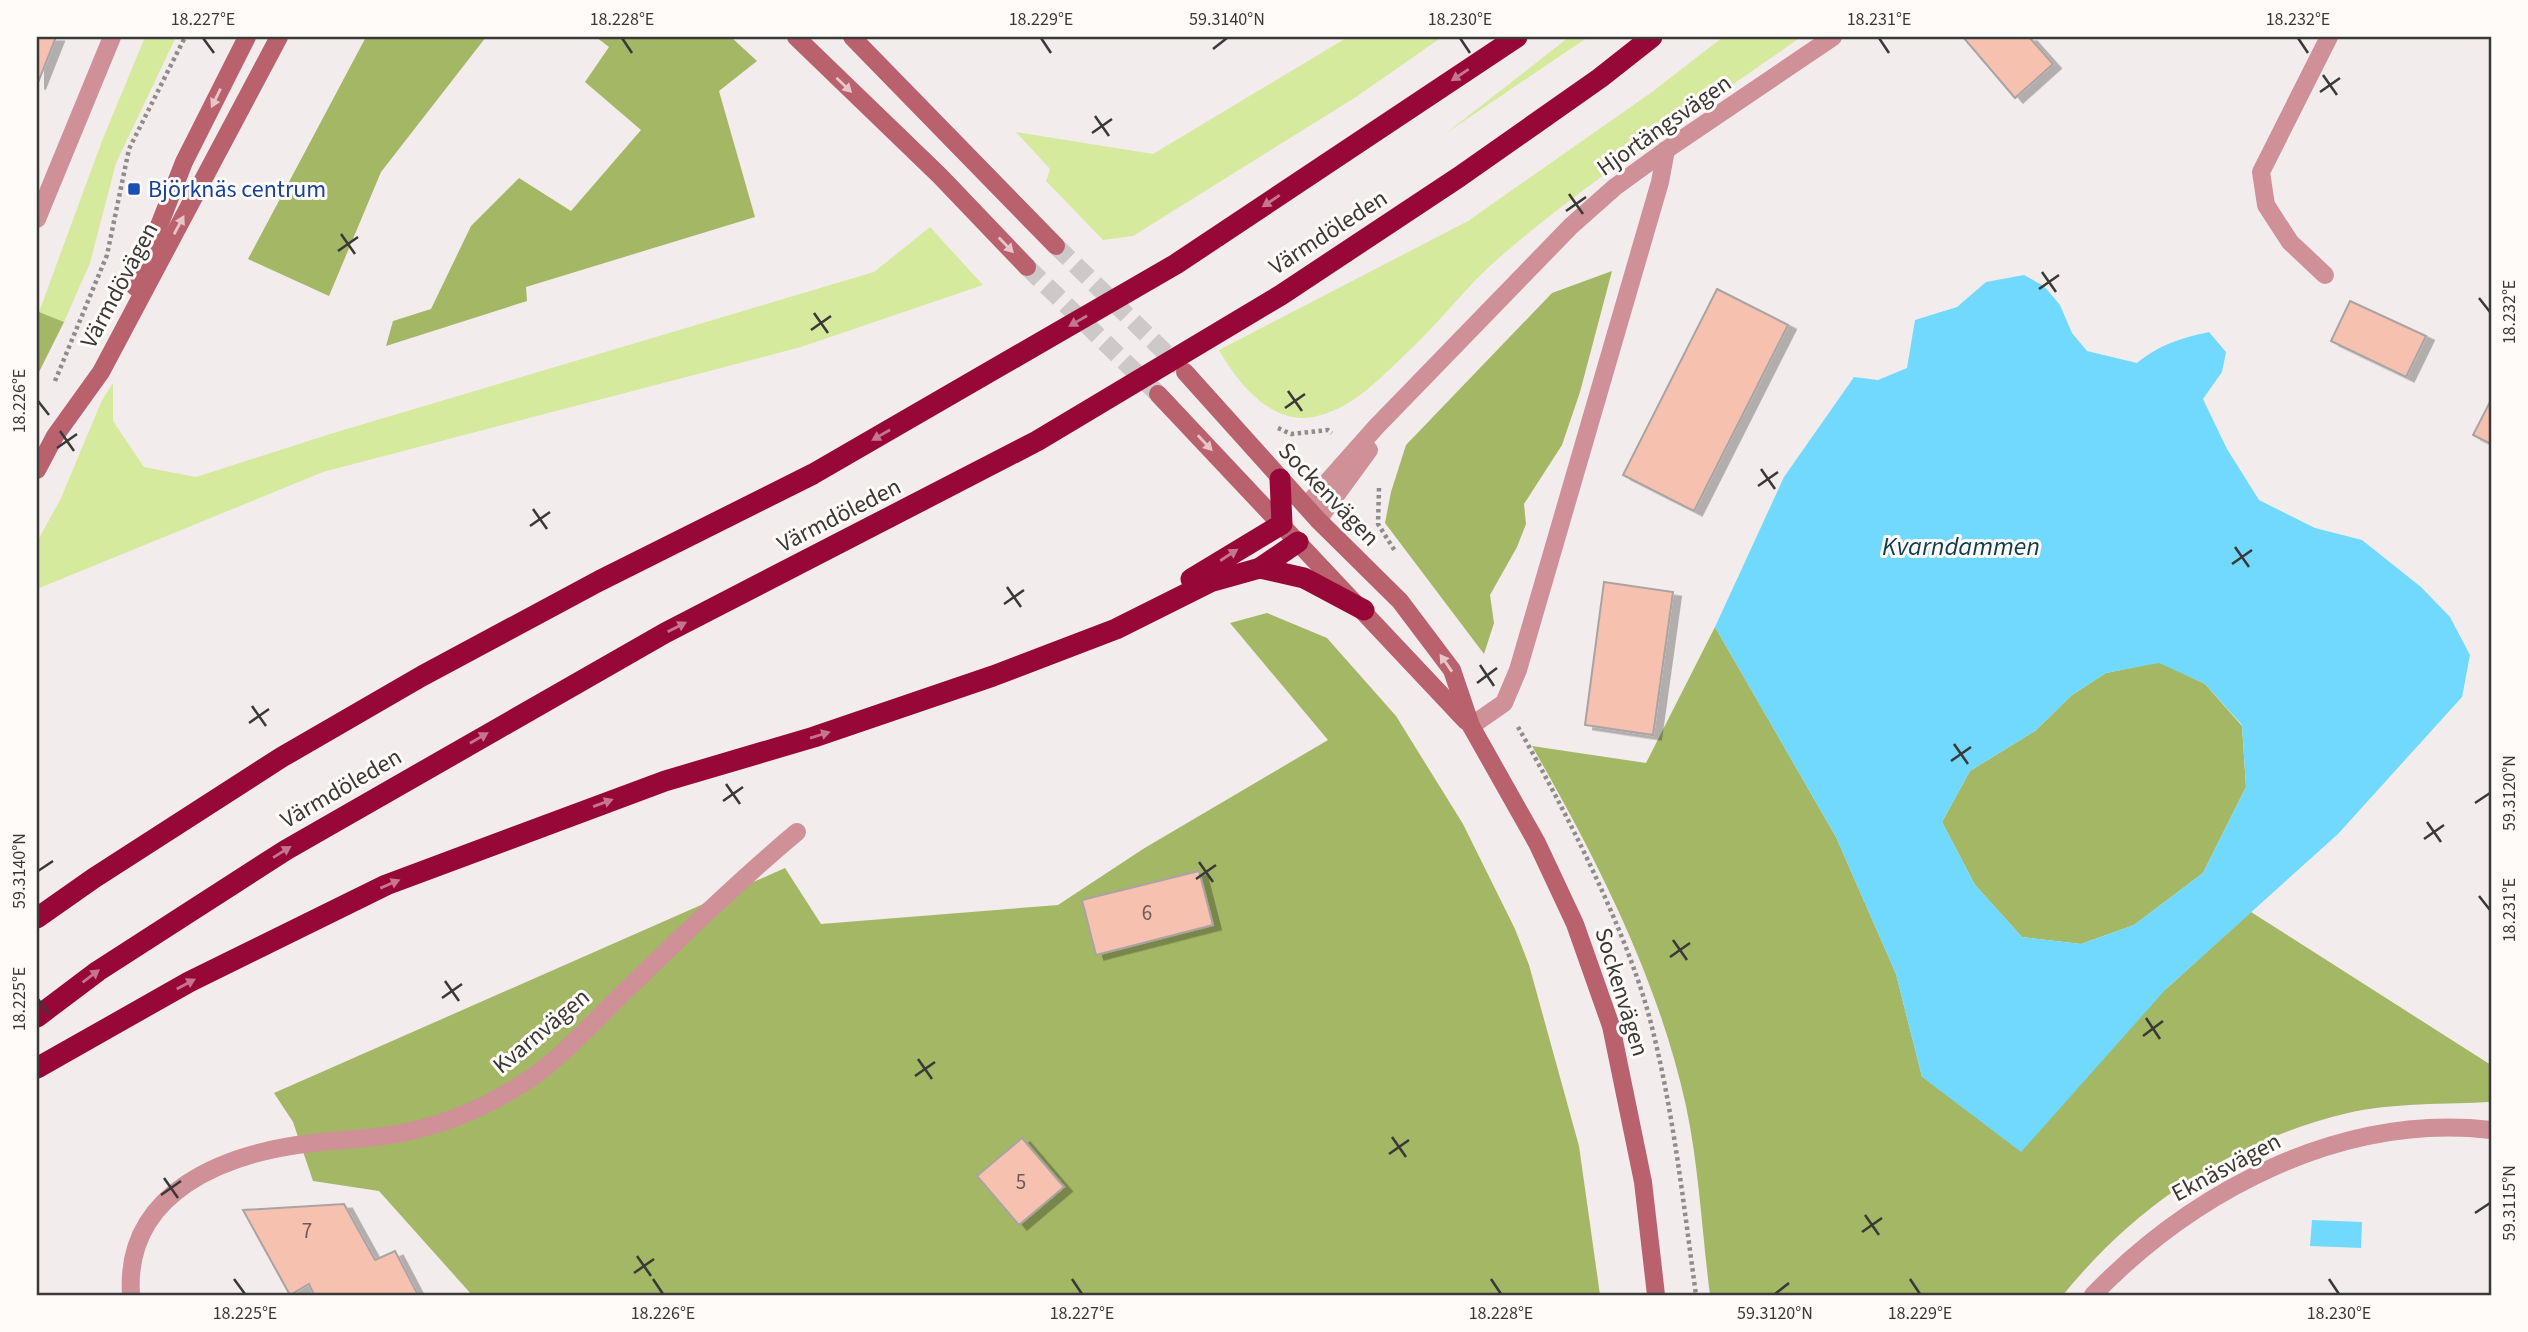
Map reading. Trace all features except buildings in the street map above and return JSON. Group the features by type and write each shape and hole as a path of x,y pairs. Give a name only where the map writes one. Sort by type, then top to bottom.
{"highway":[{"name":"Värmdöleden","path":"37,918 282,757 422,676 599,581 813,474 1177,264 1517,37"},
{"name":"Värmdöleden","path":"37,1017 98,971 286,850 653,640 1037,441 1281,295 1470,170 1652,37"},
{"path":"1062,647 1151,602 1282,524 1280,479"},
{"path":"39,1067 189,982 386,885 665,781 930,699 1062,647 1116,629 1210,582 1260,568 1297,542"},
{"path":"1260,568 1304,578 1364,610"}],"main road":[{"name":"Värmdövägen","path":"101,372 184,162 247,37"},
{"name":"Värmdövägen","path":"37,470 55,436 101,372 279,37"},
{"path":"796,37 940,176 1027,267"},
{"path":"852,37 1056,246"},
{"name":"Sockenvägen","path":"1185,372 1318,520 1400,601 1452,670 1471,726 1537,843 1575,924 1611,1026 1643,1182 1656,1295"},
{"name":"Sockenvägen","path":"1158,394 1471,726"},
{"path":"1282,524 1306,506"},
{"path":"1297,542 1318,520"}],"street":[{"path":"37,219 112,37"},
{"name":"Hjortängsvägen","path":"1306,506 1416,385 1571,226 1615,187 1666,150 1833,37"},
{"path":"2325,275 2290,242 2266,205 2261,172 2329,37"},
{"path":"1471,726 1504,702 1518,670 1660,182 1666,150"},
{"name":"Hjortängsvägen","path":"1318,520 1416,385"},
{"name":"Kvarnvägen","path":"131,1295 133,1254 152,1215 172,1194 193,1180 242,1156 310,1143 401,1134 450,1120 496,1100 531,1078 576,1038 741,880 797,832"},
{"name":"Eknäsvägen","path":"2093,1295 2166,1228 2256,1174 2305,1154 2359,1138 2423,1128 2491,1130"}],"path":[{"path":"54,383 107,255 129,149 185,37"}],"green space":[{"path":"145,37 176,37 116,163 90,263 64,322 39,312 102,141"},
{"path":"366,37 486,37 381,172 329,296 248,259"},
{"path":"596,37 731,37 757,61 719,91 755,217 526,287 527,301 386,346 393,321 431,309 471,226 519,178 571,211 641,130 585,82 609,47"},
{"path":"1348,37 1442,37 1356,97 1133,236 1103,240 1046,181 1050,169 1016,132 1153,154"},
{"path":"1569,37 1588,37 1445,134"},
{"path":"1723,37 1801,37 1609,171 1535,228 1488,267 1423,337 1355,399 1328,413 1313,417 1298,418 1283,414 1257,398 1226,362 1219,350 1468,221 1652,92"},
{"path":"930,227 983,285 801,347 323,472 37,589 37,542 61,498 102,400 113,383 113,421 144,467 196,477 330,434 874,272"},
{"path":"1612,271 1580,392 1562,445 1524,504 1526,524 1517,547 1490,595 1494,623 1484,654 1385,523 1391,492 1406,445 1552,293"},
{"path":"39,312 64,322 37,376 37,316"},
{"path":"1267,613 1327,638 1396,716 1463,824 1515,929 1529,965 1579,1146 1600,1295 472,1295 379,1191 313,1181 293,1122 274,1093 785,868 821,924 1058,905 1143,849 1328,740 1230,623"},
{"path":"1715,627 1836,837 1896,974 1922,1077 2166,989 2251,912 2491,1065 2491,1102 2364,1110 2306,1125 2265,1140 2190,1180 2156,1204 2092,1262 2063,1295 1710,1295 1690,1129 1674,1058 1642,965 1623,920 1532,746 1646,763"},
{"path":"2159,662 2205,684 2242,726 2246,787 2203,873 2134,925 2081,944 2022,937 1975,885 1942,822 1970,771 2035,731 2072,695 2106,673"}],"water":[{"name":"Kvarndammen","path":"2024,275 2044,286 2060,305 2072,333 2087,351 2137,363 2171,343 2209,332 2226,352 2222,372 2203,399 2227,449 2259,500 2315,528 2362,540 2421,587 2450,617 2470,655 2462,697 2338,834 2166,989 2021,1152 1922,1077 1896,974 1836,837 1715,627 1784,477 1854,377 1878,380 1907,368 1915,320 1957,307 1986,282","holes":["2159,663 2205,684 2242,725 2246,787 2203,873 2134,925 2081,944 2022,937 1975,885 1942,822 1970,771 2035,731 2072,695 2106,673"]},
{"path":"2312,1220 2362,1222 2361,1248 2310,1246"}],"tunnel":[{"path":"1056,246 1180,367"},
{"path":"1027,267 1158,394"}],"place":[{"name":"Björknäs centrum","path":"134,189"}]}
